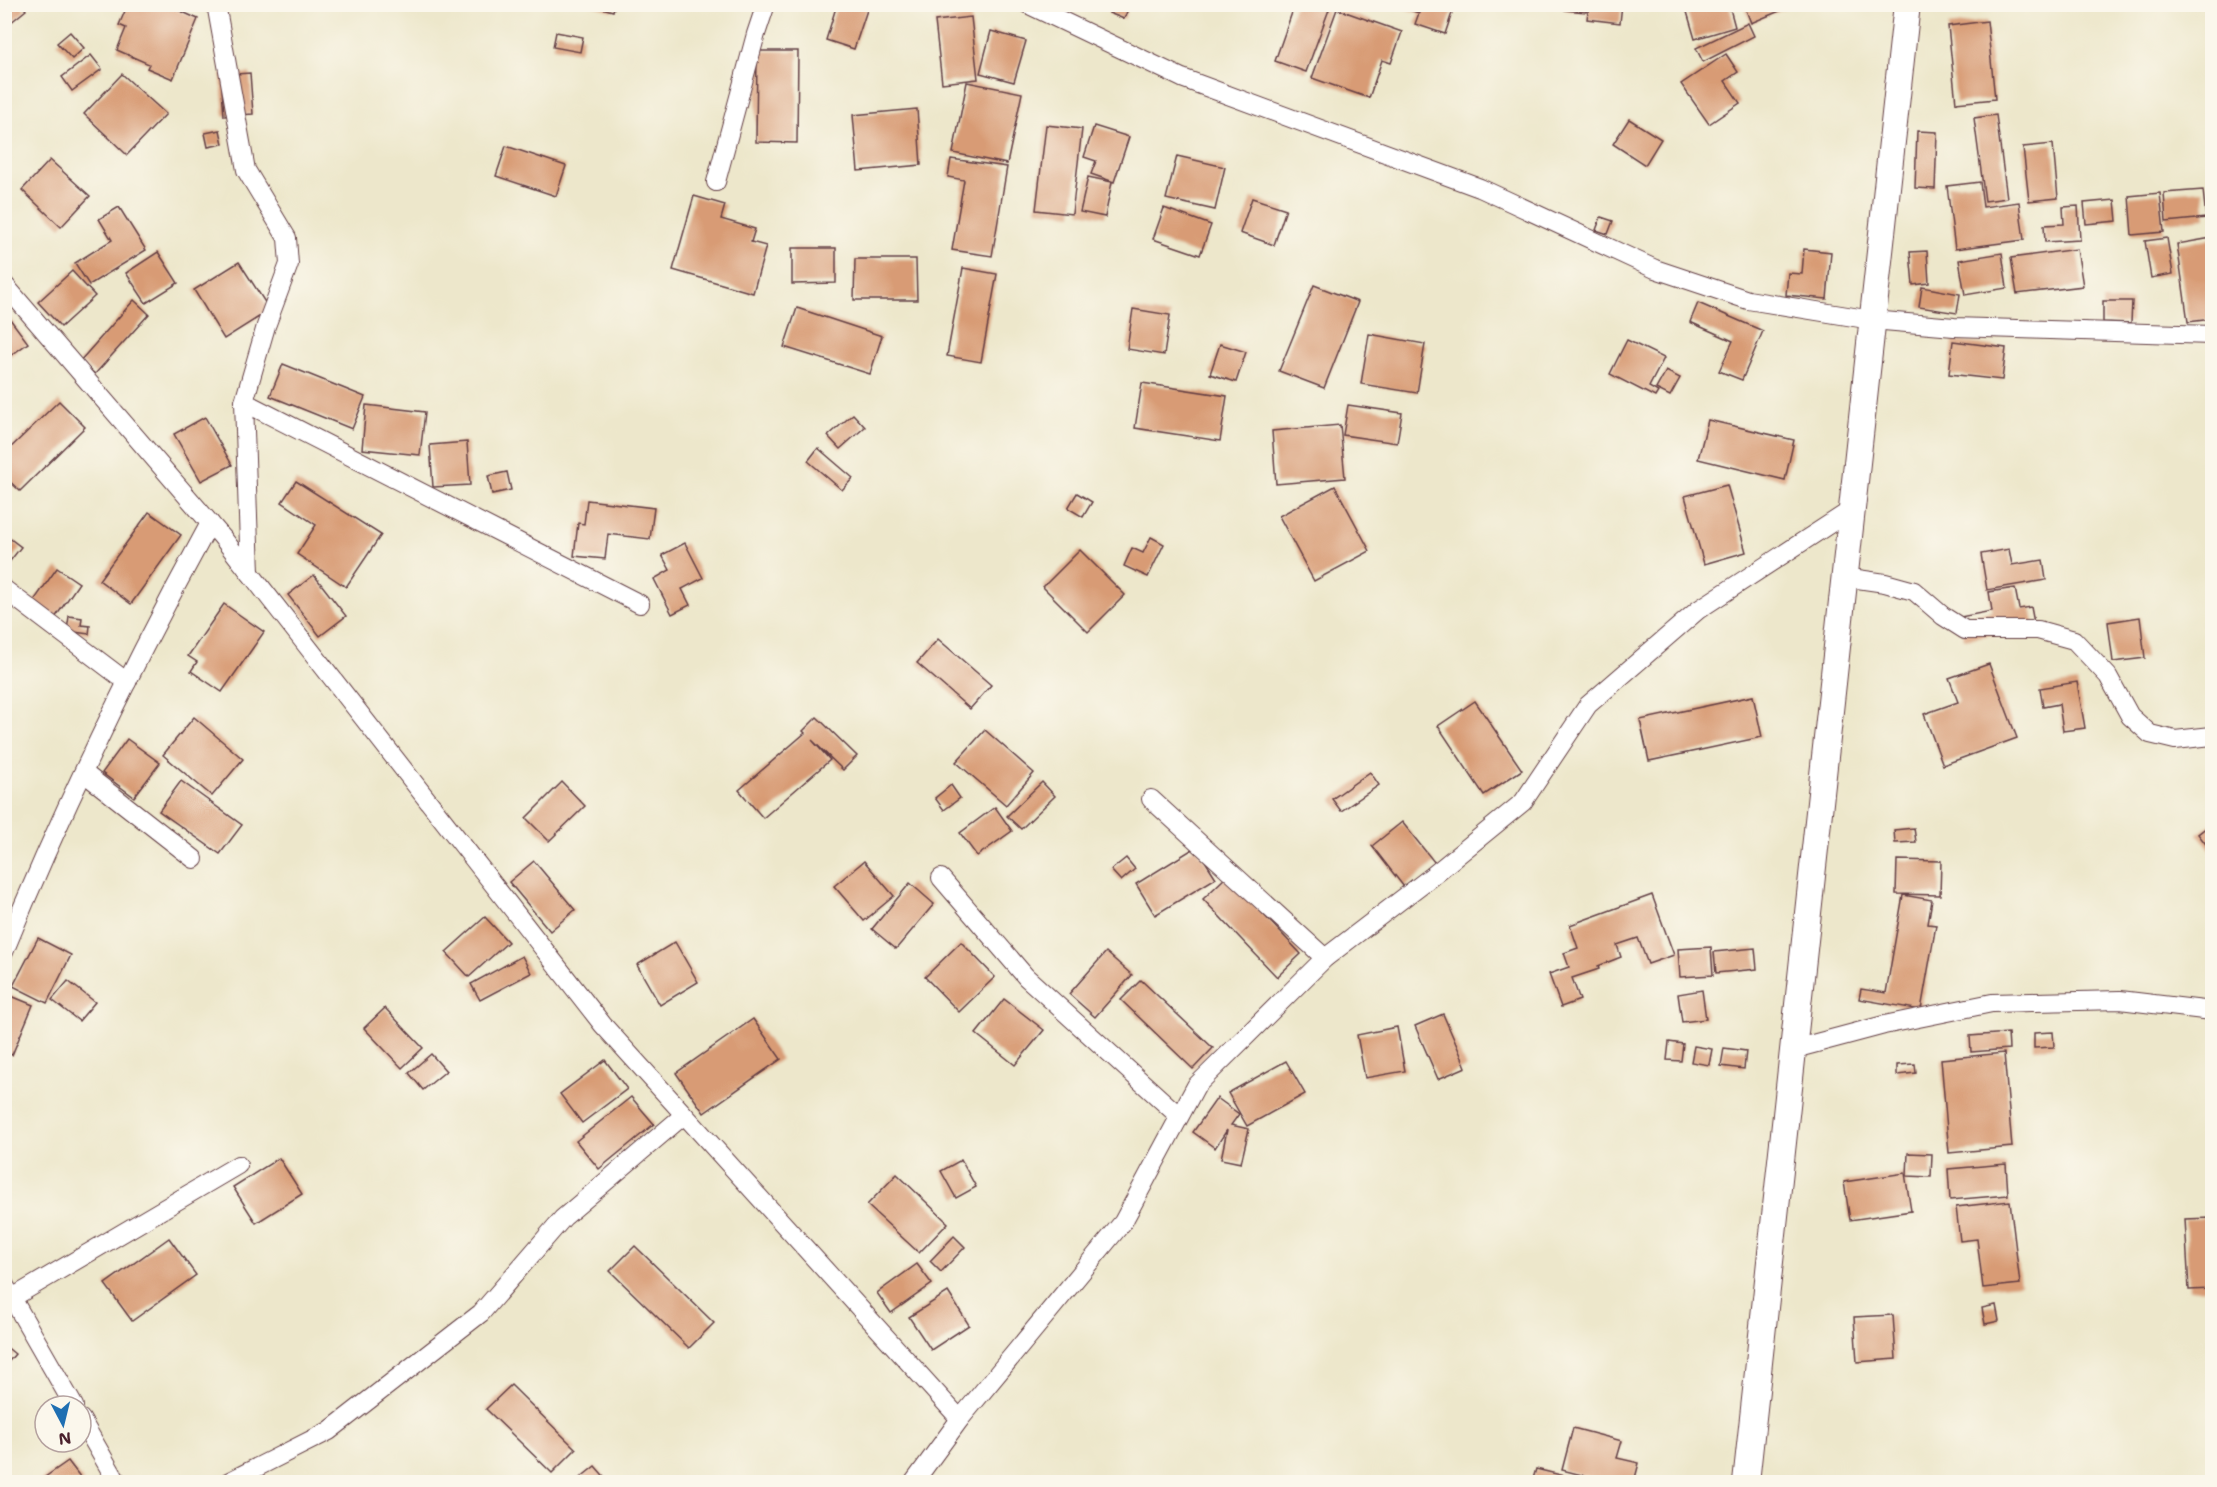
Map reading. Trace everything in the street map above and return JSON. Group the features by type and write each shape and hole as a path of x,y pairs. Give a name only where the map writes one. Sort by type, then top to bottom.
{"main road":[{"path":"1746,1482 1907,4"}],"street":[{"path":"216,4 246,170 287,238 289,264 266,326 244,402 250,573"},
{"path":"716,182 766,4"},
{"path":"1027,4 1182,78 1480,188 1655,269 1749,300 1872,320 1954,327 2212,335"},
{"path":"4,284 210,523 603,1025 960,1419"},
{"path":"244,402 640,604"},
{"path":"914,1482 960,1419 1123,1222 1196,1086 1325,958 1431,877 1523,802 1588,705 1698,610 1851,510"},
{"path":"4,952 41,861 151,630 210,523"},
{"path":"1844,577 1885,583 1914,591 1943,616 1965,630 2038,630 2074,640 2108,676 2130,716 2150,734 2175,740 2212,736"},
{"path":"4,589 127,682"},
{"path":"84,773 194,859"},
{"path":"1151,799 1325,958"},
{"path":"941,878 1026,977 1179,1116"},
{"path":"1794,1049 1884,1024 1992,1003 2120,1000 2212,1011"},
{"path":"228,1482 329,1431 481,1313 563,1218 684,1115"},
{"path":"67,1394 8,1291 238,1165"},
{"path":"93,1440 117,1482"}],"building":[{"path":"4,4 21,4 26,10 4,28"},
{"path":"128,4 165,4 198,19 173,79 147,68 149,64 117,50 126,28 119,25"},
{"path":"587,4 615,4 613,11"},
{"path":"837,4 869,4 854,49 826,40"},
{"path":"1113,4 1130,4 1124,19 1109,13"},
{"path":"1295,4 1323,4 1330,7 1306,72 1275,61"},
{"path":"1401,4 1455,4 1445,34 1415,24 1419,13 1400,7"},
{"path":"1589,4 1622,4 1620,23 1587,19"},
{"path":"1566,5 1587,5 1586,12 1565,10"},
{"path":"1685,5 1729,5 1735,27 1695,39"},
{"path":"1744,5 1794,5 1751,23"},
{"path":"1337,9 1402,32 1391,63 1382,60 1369,98 1312,78"},
{"path":"971,17 978,79 942,83 935,21"},
{"path":"1987,21 1995,99 1956,103 1948,26"},
{"path":"1748,23 1754,36 1703,62 1696,48"},
{"path":"991,31 1026,41 1014,82 980,73"},
{"path":"70,32 84,48 72,59 57,43"},
{"path":"556,32 583,37 580,52 553,47"},
{"path":"757,51 798,51 797,143 756,142"},
{"path":"1726,54 1738,72 1725,81 1740,103 1709,124 1681,84"},
{"path":"91,55 102,69 72,91 62,77"},
{"path":"250,73 253,114 224,116 221,75"},
{"path":"122,74 166,114 127,155 84,114"},
{"path":"967,82 1022,93 1007,164 953,153"},
{"path":"917,109 921,165 858,171 853,115"},
{"path":"1996,115 2007,198 1985,201 1974,118"},
{"path":"1629,119 1661,139 1645,165 1613,144"},
{"path":"1046,125 1082,129 1072,214 1036,210"},
{"path":"1094,126 1129,137 1114,182 1091,174 1096,161 1084,157"},
{"path":"220,130 223,144 208,147 205,133"},
{"path":"1917,131 1937,132 1935,189 1915,188"},
{"path":"2053,144 2058,198 2029,201 2023,147"},
{"path":"506,146 566,166 556,196 496,176"},
{"path":"1177,156 1225,167 1215,210 1166,199"},
{"path":"951,159 1007,167 992,256 952,250 964,180 948,177"},
{"path":"50,160 90,196 61,227 22,190"},
{"path":"1088,177 1112,182 1105,217 1080,212"},
{"path":"1980,182 1983,207 2019,202 2024,240 1955,249 1947,186"},
{"path":"2203,190 2206,218 2166,222 2164,193"},
{"path":"2160,193 2164,232 2132,235 2129,196"},
{"path":"694,196 725,205 721,219 755,229 751,242 766,246 753,293 673,270"},
{"path":"1252,198 1286,209 1274,245 1240,233"},
{"path":"2115,200 2117,221 2086,224 2084,203"},
{"path":"2078,206 2080,240 2045,242 2044,225 2064,224 2063,207"},
{"path":"119,207 146,250 89,285 75,263 112,240 99,219"},
{"path":"1164,208 1211,225 1200,255 1153,239"},
{"path":"1601,217 1613,221 1608,234 1596,230"},
{"path":"2167,238 2173,274 2151,278 2145,241"},
{"path":"2212,238 2212,319 2188,322 2177,244"},
{"path":"792,248 836,248 836,283 792,284"},
{"path":"1804,249 1831,252 1827,299 1786,295 1788,273 1802,274"},
{"path":"2077,249 2083,286 2017,294 2011,258"},
{"path":"1927,251 1929,283 1913,285 1910,252"},
{"path":"158,252 178,283 146,303 126,273"},
{"path":"2002,253 2007,288 1965,295 1959,260"},
{"path":"855,259 916,259 917,300 854,300"},
{"path":"239,262 270,310 224,339 194,290"},
{"path":"963,268 997,274 981,362 947,356"},
{"path":"72,271 95,296 61,327 38,302"},
{"path":"1314,285 1358,302 1324,388 1279,371"},
{"path":"1922,287 1960,294 1957,313 1919,307"},
{"path":"134,300 149,314 95,374 80,361"},
{"path":"2103,301 2132,301 2131,323 2103,322"},
{"path":"1698,303 1763,331 1742,380 1719,371 1733,341 1690,322"},
{"path":"797,308 882,336 870,374 784,347"},
{"path":"1133,309 1170,315 1164,355 1127,349"},
{"path":"4,311 28,343 10,356 4,349"},
{"path":"1369,334 1425,344 1417,393 1361,384"},
{"path":"1627,340 1664,358 1649,387 1658,392 1655,397 1610,374"},
{"path":"1953,341 2006,348 2002,380 1949,374"},
{"path":"1220,344 1246,352 1236,382 1210,374"},
{"path":"283,364 365,397 352,429 270,396"},
{"path":"1666,371 1680,378 1670,396 1656,389"},
{"path":"1142,383 1227,396 1220,441 1135,428"},
{"path":"59,401 85,427 20,491 4,476 4,454"},
{"path":"366,405 425,412 420,455 362,449"},
{"path":"1348,405 1402,413 1397,443 1343,435"},
{"path":"853,414 865,427 840,449 828,436"},
{"path":"205,417 232,465 201,481 174,434"},
{"path":"1708,420 1794,440 1785,480 1698,459"},
{"path":"1340,425 1345,478 1276,484 1272,431"},
{"path":"467,442 470,485 433,487 430,445"},
{"path":"818,448 853,478 842,490 808,461"},
{"path":"507,472 511,490 492,494 488,476"},
{"path":"296,481 381,535 346,587 297,554 316,525 282,502"},
{"path":"1727,485 1746,552 1704,564 1685,496"},
{"path":"1335,486 1370,551 1314,581 1279,516"},
{"path":"1077,493 1092,502 1083,517 1068,508"},
{"path":"587,500 654,508 650,539 608,534 605,559 574,556 578,523 584,524"},
{"path":"149,512 181,535 131,604 99,580"},
{"path":"4,534 21,547 7,565 4,563"},
{"path":"1151,537 1164,544 1148,577 1124,566 1132,548 1143,553"},
{"path":"685,543 703,578 682,589 690,605 672,614 654,579 670,570 662,555"},
{"path":"2009,549 2012,565 2043,560 2046,580 1987,590 1981,554"},
{"path":"1080,550 1125,595 1088,632 1043,587"},
{"path":"57,568 79,583 55,618 33,602"},
{"path":"314,575 346,616 320,636 288,595"},
{"path":"2015,588 2019,609 2031,607 2035,628 1964,639 1960,617 1992,611 1989,592"},
{"path":"224,604 264,632 222,692 191,671 197,662 188,656"},
{"path":"69,616 82,618 81,625 90,626 89,634 67,631"},
{"path":"2140,617 2145,658 2113,662 2108,622"},
{"path":"938,639 991,685 970,709 917,663"},
{"path":"1989,664 2017,738 1943,765 1924,714 1958,702 1949,678"},
{"path":"2077,682 2085,728 2063,731 2059,704 2043,707 2040,688"},
{"path":"1753,696 1762,737 1649,761 1640,720"},
{"path":"1475,701 1522,770 1484,795 1438,726"},
{"path":"194,717 243,759 212,796 163,755"},
{"path":"817,717 857,756 843,770 812,740 830,760 763,818 739,790 805,733 803,731"},
{"path":"985,730 1034,773 1006,805 956,762"},
{"path":"127,739 160,763 134,797 102,773"},
{"path":"1370,772 1379,785 1341,811 1332,799"},
{"path":"181,781 242,825 220,854 159,811"},
{"path":"562,782 585,806 549,841 526,818"},
{"path":"1042,782 1055,796 1021,829 1007,816"},
{"path":"951,785 960,798 944,810 935,798"},
{"path":"995,807 1012,831 977,856 960,833"},
{"path":"1402,822 1435,863 1404,887 1372,846"},
{"path":"2212,823 2212,852 2198,834"},
{"path":"1914,828 1916,842 1895,843 1894,830"},
{"path":"1196,847 1216,878 1155,915 1136,884"},
{"path":"1126,858 1135,869 1121,881 1111,870"},
{"path":"1897,860 1941,861 1940,895 1896,894"},
{"path":"534,861 575,910 550,931 509,882"},
{"path":"864,861 894,896 864,921 834,886"},
{"path":"1227,876 1301,954 1277,977 1203,899"},
{"path":"910,883 934,904 896,949 872,929"},
{"path":"1652,895 1674,955 1648,964 1638,938 1617,945 1621,957 1598,966 1599,969 1572,978 1580,1000 1561,1007 1549,974 1569,967 1564,953 1578,948 1570,925"},
{"path":"1903,895 1932,900 1928,924 1936,925 1921,1010 1859,999 1861,989 1886,993"},
{"path":"485,917 508,942 469,977 446,952"},
{"path":"38,938 71,955 47,1003 13,986"},
{"path":"675,942 698,982 660,1005 637,965"},
{"path":"961,942 995,977 959,1012 925,977"},
{"path":"1711,947 1713,975 1680,977 1678,949"},
{"path":"1755,948 1757,969 1716,973 1714,952"},
{"path":"1106,952 1132,975 1095,1017 1069,994"},
{"path":"522,956 531,973 480,1000 471,984"},
{"path":"1141,980 1213,1048 1193,1069 1121,1000"},
{"path":"68,981 95,1002 79,1021 52,1000"},
{"path":"1702,990 1706,1019 1682,1022 1678,994"},
{"path":"4,993 33,1005 12,1055 4,1052"},
{"path":"1004,999 1044,1030 1015,1065 976,1034"},
{"path":"385,1008 423,1048 402,1068 364,1028"},
{"path":"1443,1014 1466,1067 1438,1079 1415,1026"},
{"path":"753,1019 781,1059 704,1113 676,1073"},
{"path":"1397,1027 1405,1071 1365,1078 1357,1035"},
{"path":"2053,1032 2054,1047 2034,1048 2034,1033"},
{"path":"2008,1033 2009,1049 1971,1052 1970,1036"},
{"path":"1669,1042 1683,1044 1681,1061 1667,1060"},
{"path":"1694,1046 1712,1049 1709,1065 1691,1062"},
{"path":"1724,1048 1746,1051 1744,1069 1721,1066"},
{"path":"2004,1053 2012,1147 1949,1153 1941,1059"},
{"path":"431,1054 446,1071 423,1090 409,1073"},
{"path":"605,1060 627,1089 582,1123 560,1094"},
{"path":"1286,1061 1305,1094 1247,1126 1228,1093"},
{"path":"1915,1064 1916,1073 1897,1075 1897,1065"},
{"path":"631,1097 654,1124 599,1169 576,1141"},
{"path":"1217,1098 1239,1114 1231,1125 1249,1129 1241,1163 1221,1159 1227,1130 1215,1148 1193,1132"},
{"path":"1908,1153 1932,1154 1931,1177 1907,1176"},
{"path":"279,1158 302,1194 256,1223 233,1187"},
{"path":"961,1160 976,1187 956,1198 941,1171"},
{"path":"2006,1164 2008,1195 1950,1200 1948,1169"},
{"path":"1905,1173 1911,1211 1850,1220 1844,1182"},
{"path":"897,1174 948,1223 919,1253 867,1205"},
{"path":"2010,1201 2020,1284 1983,1288 1977,1239 1960,1241 1956,1207"},
{"path":"2212,1218 2212,1289 2189,1290 2185,1219"},
{"path":"954,1236 965,1247 941,1272 930,1261"},
{"path":"169,1238 196,1275 132,1321 105,1284"},
{"path":"635,1246 714,1323 689,1348 610,1271"},
{"path":"917,1264 932,1284 891,1313 877,1293"},
{"path":"948,1292 969,1325 931,1350 909,1317"},
{"path":"1996,1305 1999,1321 1985,1324 1982,1308"},
{"path":"1893,1315 1896,1359 1857,1362 1854,1317"},
{"path":"4,1345 15,1354 4,1367"},
{"path":"511,1385 576,1449 552,1473 486,1409"},
{"path":"1573,1428 1622,1441 1617,1458 1639,1463 1634,1482 1609,1482 1562,1470"},
{"path":"68,1461 84,1482 38,1482"},
{"path":"595,1466 609,1482 575,1482"},
{"path":"1536,1469 1569,1477 1568,1482 1532,1482"}]}
